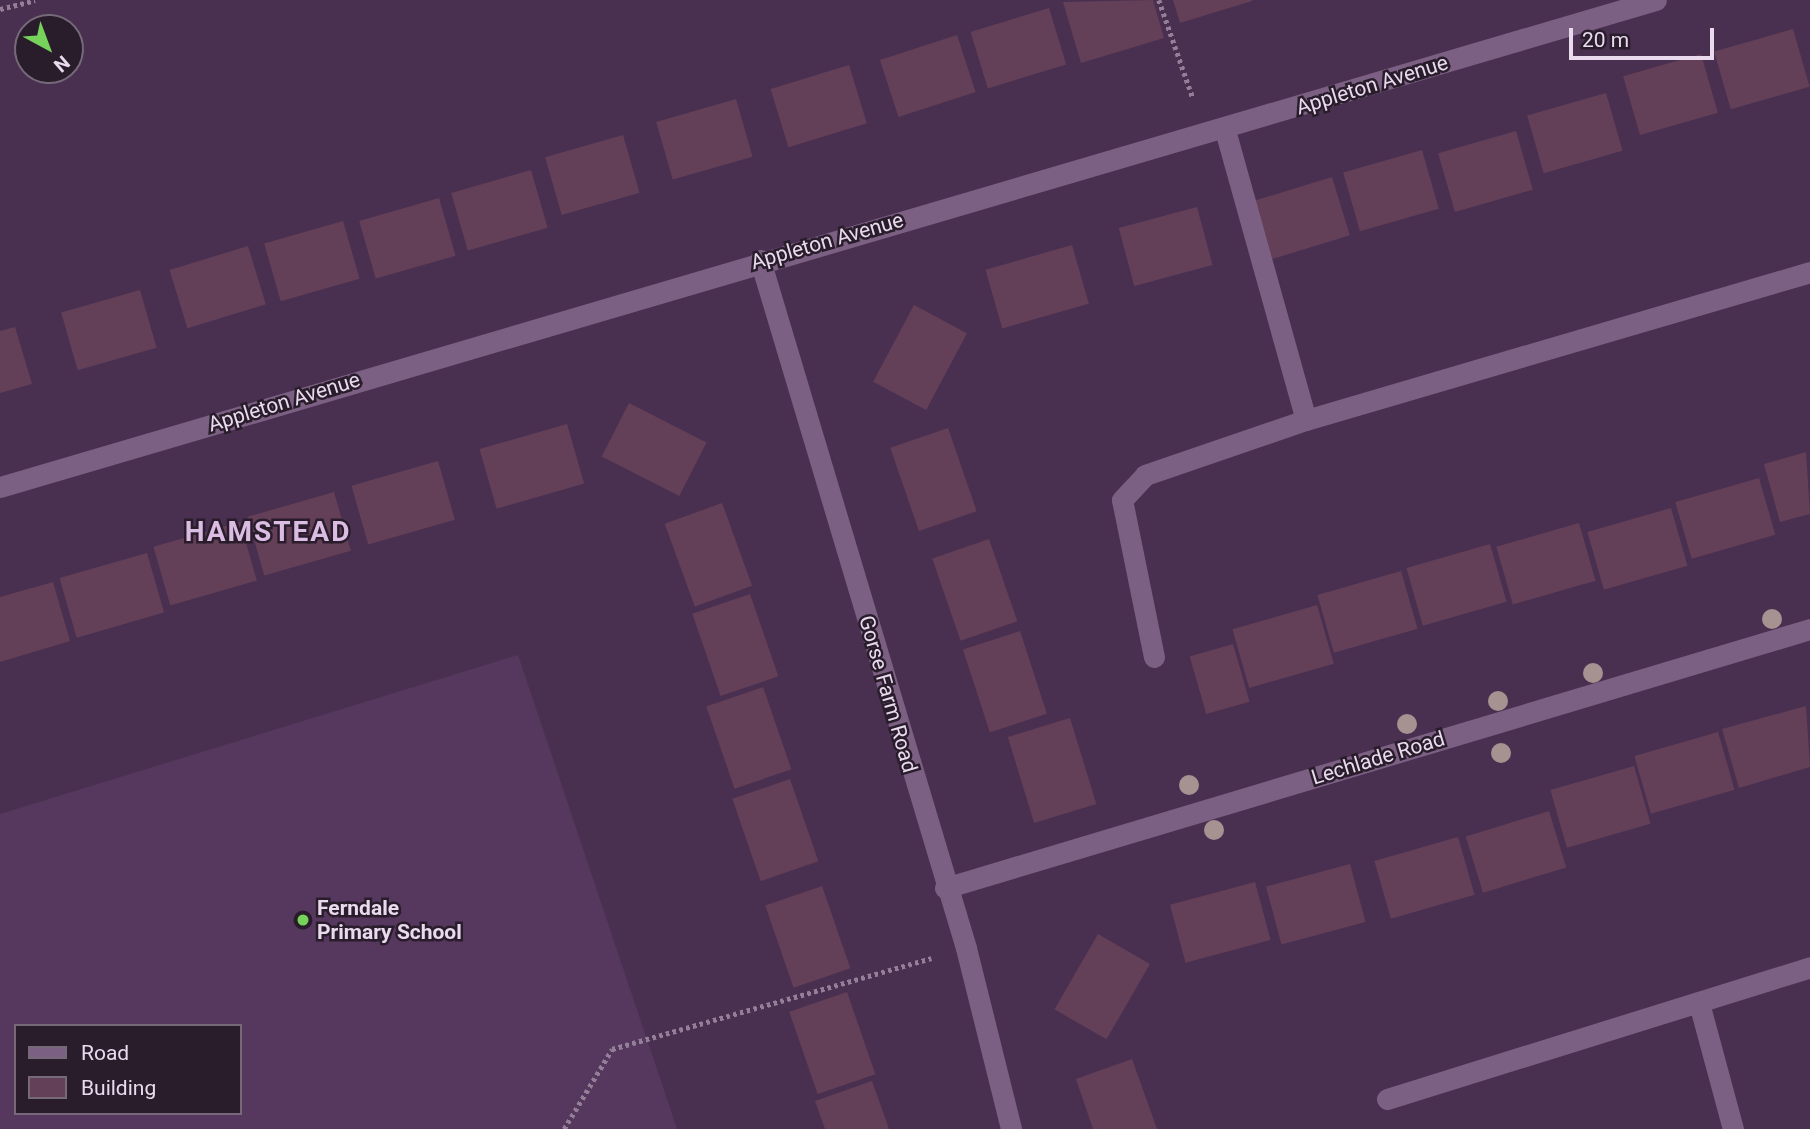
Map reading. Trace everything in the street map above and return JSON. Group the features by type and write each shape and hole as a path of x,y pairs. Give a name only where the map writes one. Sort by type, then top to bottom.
{"street":[{"name":"Appleton Avenue","path":"0,487 760,260 1215,133 1656,0"},
{"path":"1215,133 1306,420"},
{"name":"Gorse Farm Road","path":"760,260 945,888 966,948 1011,1129"},
{"path":"1154,657 1122,500 1145,475 1306,420 1810,272"},
{"name":"Lechlade Road","path":"945,888 1810,629"},
{"path":"1387,1100 1810,967"},
{"path":"1699,1003 1733,1129"}],"path":[{"path":"0,9 35,0"},
{"path":"1158,0 1215,133"},
{"path":"564,1129 612,1049 966,948"}],"shaded area":[{"name":"Ferndale Primary School","path":"518,655 677,1129 0,1129 0,814"}],"building":[{"path":"1153,0 1164,38 1081,63 1063,2"},
{"path":"1173,0 1252,0 1252,1 1180,23"},
{"path":"1049,8 1066,64 988,88 971,32"},
{"path":"1793,29 1810,87 1731,109 1714,52"},
{"path":"957,35 976,92 899,117 880,60"},
{"path":"1701,54 1718,113 1640,135 1623,76"},
{"path":"849,65 867,123 788,147 771,89"},
{"path":"1606,93 1623,151 1544,173 1527,116"},
{"path":"736,99 753,157 673,180 656,122"},
{"path":"1516,131 1533,190 1455,212 1438,153"},
{"path":"623,135 640,193 562,215 545,157"},
{"path":"1422,150 1439,209 1360,231 1343,173"},
{"path":"531,170 548,228 468,251 451,193"},
{"path":"1332,177 1350,235 1272,259 1255,201"},
{"path":"439,198 456,256 376,279 359,221"},
{"path":"1197,207 1213,265 1134,286 1119,228"},
{"path":"343,221 360,279 281,301 264,244"},
{"path":"1072,245 1089,304 1002,328 985,270"},
{"path":"248,246 266,304 187,328 170,270"},
{"path":"140,290 157,348 78,370 61,313"},
{"path":"914,305 967,333 926,410 873,382"},
{"path":"15,327 32,384 0,393 0,331"},
{"path":"629,403 707,442 679,496 602,456"},
{"path":"567,424 584,484 497,509 480,449"},
{"path":"948,428 977,511 919,531 890,448"},
{"path":"1806,452 1810,514 1780,522 1764,464"},
{"path":"438,461 455,520 368,544 351,486"},
{"path":"1759,478 1775,535 1692,559 1675,502"},
{"path":"334,492 351,551 264,575 247,517"},
{"path":"722,503 752,586 695,607 665,524"},
{"path":"1671,508 1688,566 1604,590 1587,532"},
{"path":"240,522 257,581 170,605 153,547"},
{"path":"1579,523 1596,581 1513,604 1496,547"},
{"path":"989,539 1017,621 961,641 932,559"},
{"path":"1490,544 1507,602 1423,626 1406,568"},
{"path":"147,553 164,613 77,638 60,578"},
{"path":"1401,571 1418,629 1334,653 1317,595"},
{"path":"53,582 70,641 0,662 0,597"},
{"path":"750,594 778,676 721,696 692,614"},
{"path":"1317,605 1334,664 1249,688 1232,629"},
{"path":"1020,631 1047,714 990,732 963,650"},
{"path":"1233,644 1250,702 1206,714 1190,656"},
{"path":"763,687 791,769 735,789 706,707"},
{"path":"1806,706 1810,767 1739,788 1722,729"},
{"path":"1070,718 1096,804 1034,823 1008,737"},
{"path":"1718,732 1735,790 1651,814 1634,756"},
{"path":"1634,766 1651,824 1567,848 1550,790"},
{"path":"790,779 818,861 761,881 732,799"},
{"path":"1549,811 1566,867 1483,893 1466,836"},
{"path":"1458,837 1475,895 1391,919 1374,861"},
{"path":"1350,864 1366,922 1281,944 1266,887"},
{"path":"1255,882 1271,940 1186,963 1170,905"},
{"path":"822,886 850,968 794,988 765,906"},
{"path":"1098,934 1150,964 1106,1039 1054,1009"},
{"path":"847,992 875,1074 818,1094 789,1012"},
{"path":"1132,1059 1157,1129 1093,1129 1076,1079"},
{"path":"872,1081 889,1129 825,1129 815,1101"}],"place":[{"name":"Ferndale Primary School","path":"303,920"}],"district":[{"name":"HAMSTEAD","path":"268,532"}]}
